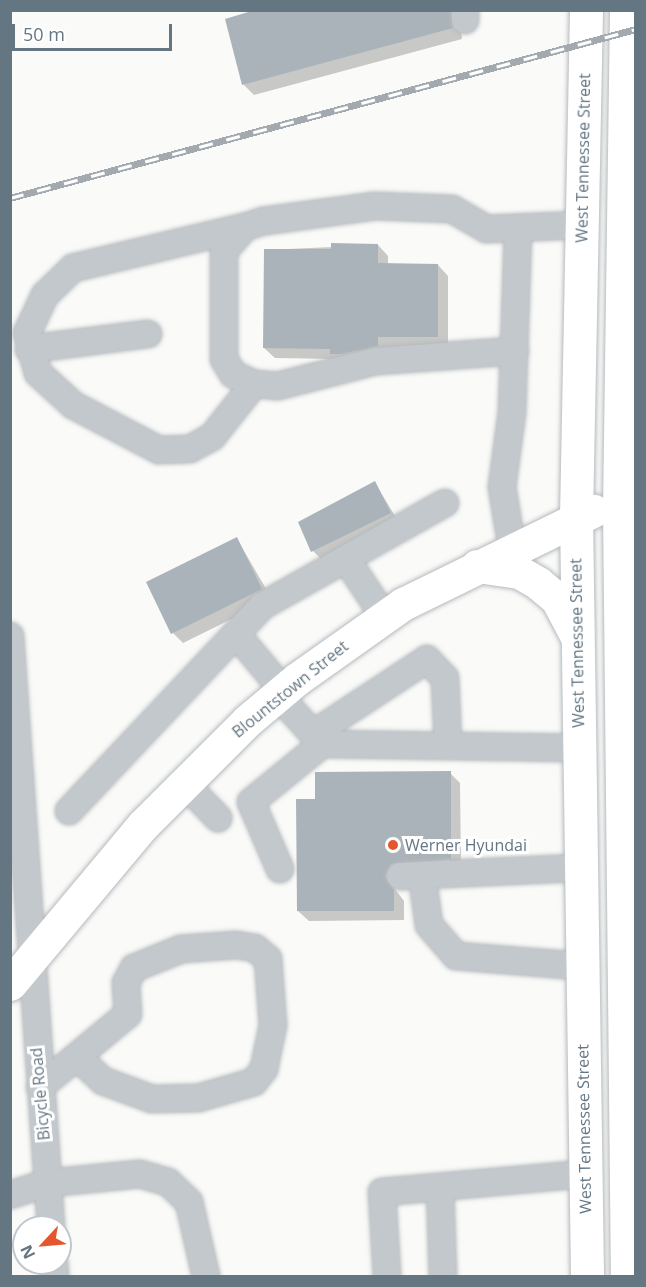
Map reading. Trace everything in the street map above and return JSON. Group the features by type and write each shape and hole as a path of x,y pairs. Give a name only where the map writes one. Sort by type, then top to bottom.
{"main road":[{"name":"West Tennessee Street","path":"586,10 576,515 580,966 587,1276"},
{"path":"626,10 629,206 621,339 627,502 628,652 630,1227 627,1276"},
{"path":"621,339 636,381"},
{"name":"Blountstown Street","path":"20,973 184,783 280,693 384,616 576,515 627,502"},
{"path":"477,566 519,572 538,583 557,599 577,638"}],"street":[{"path":"254,384 212,438 190,449 159,450 73,405 38,373 29,349 33,317 57,278 72,268 245,227 375,206 452,209 486,229 582,225"},
{"path":"245,227 224,251 224,359 233,374 254,384 278,386 376,361 516,351"},
{"path":"512,548 502,487 516,351 518,229"},
{"path":"29,349 148,334"},
{"path":"69,812 262,606 445,503"},
{"path":"346,559 384,616"},
{"path":"236,634 318,739 448,746 578,748"},
{"name":"Bicycle Road","path":"10,636 20,973 40,1087 50,1215"},
{"path":"280,868 250,802 318,739 427,659 445,678 448,746"},
{"path":"184,783 218,818"},
{"path":"579,868 411,875 429,925 456,956 580,966"},
{"path":"40,1087 79,1059 128,1014 126,983 134,968 181,949 236,945 255,948 268,959 273,1025 264,1069 254,1082 198,1098 152,1099 103,1080 79,1059"},
{"path":"10,1195 48,1183 140,1174 168,1182 189,1202 207,1276"},
{"path":"387,1276 382,1192 585,1174"},
{"path":"440,1187 443,1276"}],"building":[{"path":"255,10 450,10 453,28 242,85 225,19"},
{"path":"331,243 378,244 378,263 438,264 438,337 378,337 378,346 342,354 330,354 330,349 263,348 264,249 331,249"},
{"path":"375,481 391,513 311,552 298,522"},
{"path":"237,537 262,589 171,634 146,582"},
{"path":"451,771 451,859 391,864 385,877 394,890 394,911 297,911 296,799 315,799 315,772"}],"railway":[{"path":"10,198 636,29"}],"place":[{"name":"Werner Hyundai","path":"393,845"}]}
